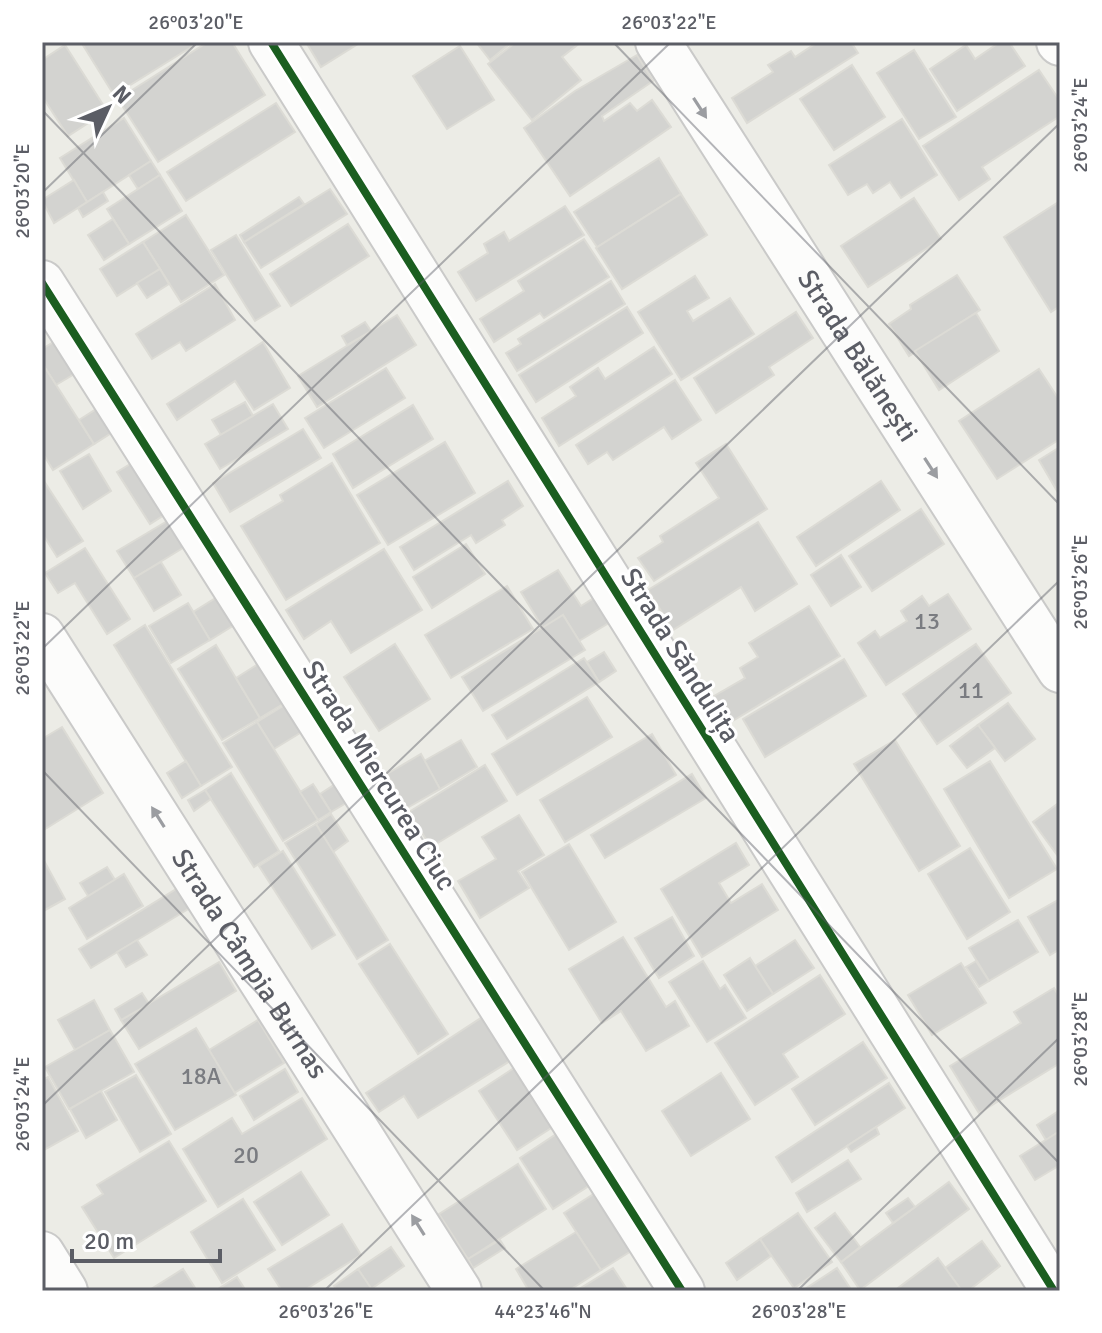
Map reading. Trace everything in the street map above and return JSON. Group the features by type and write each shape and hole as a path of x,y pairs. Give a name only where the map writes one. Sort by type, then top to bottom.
{"street":[{"name":"Strada Săndulița","path":"271,42 1054,1291"},
{"name":"Strada Bălănești","path":"658,42 1060,670"},
{"name":"Strada Miercurea Ciuc","path":"42,283 682,1291"},
{"name":"Strada Câmpia Burnas","path":"42,636 459,1291"},
{"path":"42,1254 65,1291"}],"building":[{"path":"81,42 190,42 193,46 114,95"},
{"path":"208,42 232,42 265,95 158,162 118,99"},
{"path":"306,42 361,42 321,67"},
{"path":"476,42 512,42 490,60"},
{"path":"516,42 580,43 562,57 581,80 532,120 488,64"},
{"path":"818,42 851,42 858,53 747,123 732,98 773,72 768,65 791,51 795,57"},
{"path":"1000,42 1009,42 1025,66 957,111 930,69 966,45 975,59"},
{"path":"65,45 107,111 68,136 42,96 42,60"},
{"path":"460,46 494,100 447,129 413,76"},
{"path":"914,50 956,117 919,139 877,73"},
{"path":"637,55 653,81 602,116 604,121 630,103 637,111 652,100 671,127 570,196 524,128 575,91"},
{"path":"852,65 885,117 834,150 800,99"},
{"path":"1039,70 1060,101 1060,116 982,167 990,179 959,200 923,146"},
{"path":"276,103 295,132 186,201 167,172"},
{"path":"124,118 151,161 87,202 60,158"},
{"path":"902,119 937,175 901,198 890,182 873,193 867,184 848,195 829,165"},
{"path":"659,158 681,194 597,247 574,212"},
{"path":"151,161 160,175 138,189 129,175"},
{"path":"160,175 182,211 129,244 107,209"},
{"path":"74,180 87,202 54,223 42,200"},
{"path":"330,189 347,214 261,268 244,242"},
{"path":"103,192 108,201 83,217 78,208"},
{"path":"681,194 707,235 622,289 596,248"},
{"path":"299,197 304,204 244,242 240,235"},
{"path":"914,198 941,239 868,287 841,246"},
{"path":"1060,201 1060,306 1051,312 1004,237"},
{"path":"565,206 584,235 476,301 458,272 488,253 484,244 504,232 509,241"},
{"path":"186,215 224,275 181,302 143,242"},
{"path":"113,219 129,244 104,260 88,235"},
{"path":"348,224 369,256 291,306 270,274"},
{"path":"236,235 280,306 255,321 211,250"},
{"path":"584,239 609,277 544,318 540,313 494,342 480,319 524,291 518,281"},
{"path":"143,242 160,269 117,296 100,269"},
{"path":"160,269 169,284 147,298 137,283"},
{"path":"957,275 980,310 909,356 889,324 911,309 910,305"},
{"path":"695,276 709,298 687,311 693,321 730,298 754,334 681,380 638,312"},
{"path":"611,281 625,304 517,371 506,353 521,344 518,339"},
{"path":"215,284 235,320 186,351 180,342 152,359 136,334"},
{"path":"627,307 643,333 536,402 519,375"},
{"path":"796,312 813,338 769,367 774,375 716,413 694,378"},
{"path":"976,313 999,351 939,390 915,351"},
{"path":"397,315 416,345 317,407 298,376"},
{"path":"365,322 371,331 347,345 342,336"},
{"path":"60,338 81,370 56,385 42,363 42,349"},
{"path":"263,342 290,388 254,410 235,381 177,420 167,404"},
{"path":"654,347 672,374 559,446 542,418 576,396 570,387 598,368 605,379"},
{"path":"42,363 94,444 53,470 42,452"},
{"path":"386,368 405,398 324,448 305,418"},
{"path":"1039,369 1060,401 1060,439 997,479 959,421"},
{"path":"675,380 701,420 672,439 664,427 613,460 607,452 588,464 576,445"},
{"path":"245,402 253,416 221,435 212,420"},
{"path":"273,404 288,429 220,469 205,444"},
{"path":"413,405 433,439 353,488 333,454"},
{"path":"98,408 113,432 94,444 79,420"},
{"path":"303,429 321,458 230,512 213,483"},
{"path":"445,442 475,493 388,545 357,495"},
{"path":"726,444 767,509 654,581 638,558 663,542 660,536 719,498 696,463"},
{"path":"1060,447 1060,496 1039,460"},
{"path":"89,454 111,491 83,509 60,471"},
{"path":"140,458 172,510 150,524 117,472"},
{"path":"332,463 380,543 286,600 241,526 283,501 280,495"},
{"path":"42,478 83,541 57,557 42,533"},
{"path":"508,481 523,506 502,520 505,525 476,543 471,535 414,570 400,547"},
{"path":"881,481 900,510 816,566 797,537"},
{"path":"921,509 944,544 872,591 849,556"},
{"path":"174,517 191,543 134,578 117,551"},
{"path":"758,522 797,584 755,611 741,587 673,630 648,590"},
{"path":"466,544 485,574 432,608 413,577"},
{"path":"85,548 130,619 107,634 75,583 58,593 45,573"},
{"path":"384,549 422,610 351,653 331,621 304,639 286,610"},
{"path":"841,555 861,587 831,606 811,575"},
{"path":"161,562 181,595 154,611 134,578"},
{"path":"558,570 581,606 594,598 609,623 579,641 563,615 543,628 521,592"},
{"path":"507,586 533,629 451,678 425,635"},
{"path":"948,594 971,629 886,685 858,643 875,631 880,638 907,621 901,611 922,596 929,606"},
{"path":"219,596 236,624 210,640 193,612"},
{"path":"188,603 210,640 171,663 149,626"},
{"path":"809,606 840,656 731,722 714,696 745,678 740,668 758,657 749,643"},
{"path":"563,615 585,650 483,711 462,677"},
{"path":"145,625 232,767 201,786 114,645"},
{"path":"395,644 430,699 379,731 344,677"},
{"path":"976,644 1011,693 937,744 903,694"},
{"path":"216,645 260,718 222,740 178,669"},
{"path":"604,652 616,671 599,682 587,662"},
{"path":"584,658 599,682 507,739 492,715"},
{"path":"844,659 866,696 765,757 743,719"},
{"path":"263,661 288,701 260,718 236,678"},
{"path":"587,697 612,737 517,795 492,754"},
{"path":"288,703 305,730 274,749 257,722"},
{"path":"1008,703 1035,739 1005,761 978,725"},
{"path":"257,722 318,820 283,841 223,743"},
{"path":"978,725 995,748 967,768 950,746"},
{"path":"62,727 103,793 42,831 42,739"},
{"path":"652,734 676,775 565,842 540,800"},
{"path":"461,740 477,767 440,789 424,761"},
{"path":"895,740 960,846 919,871 854,764"},
{"path":"421,754 440,789 407,808 387,774"},
{"path":"186,761 201,786 182,798 167,773"},
{"path":"990,761 1057,869 1009,898 944,789"},
{"path":"485,765 507,801 431,847 409,812"},
{"path":"231,773 279,851 254,867 205,790"},
{"path":"692,774 706,798 605,858 591,835"},
{"path":"337,783 348,802 331,812 320,794"},
{"path":"313,784 331,812 318,820 300,792"},
{"path":"205,790 211,799 194,811 188,800"},
{"path":"1060,802 1060,859 1033,822"},
{"path":"331,814 348,841 333,852 316,824"},
{"path":"519,815 544,855 518,871 529,888 480,918 458,881 496,859 482,837"},
{"path":"316,824 388,940 357,959 285,843"},
{"path":"736,843 749,865 719,883 731,903 762,884 778,910 702,957 661,889"},
{"path":"569,844 616,922 569,950 522,872"},
{"path":"970,848 1010,912 967,939 928,874"},
{"path":"283,851 335,935 312,949 259,866"},
{"path":"42,857 65,899 45,910 42,904"},
{"path":"107,867 115,880 88,896 80,883"},
{"path":"124,874 143,906 87,939 69,908"},
{"path":"178,888 190,908 91,968 79,949"},
{"path":"1060,899 1060,949 1050,955 1028,917"},
{"path":"672,917 694,956 659,978 635,938"},
{"path":"1018,920 1038,952 989,981 969,948"},
{"path":"623,937 666,1007 675,1001 689,1026 646,1051 621,1011 602,1023 569,969"},
{"path":"137,940 147,955 126,967 117,952"},
{"path":"795,940 814,968 773,994 755,966"},
{"path":"390,944 448,1034 418,1054 359,964"},
{"path":"750,958 773,994 747,1011 724,975"},
{"path":"703,961 720,989 725,985 746,1018 707,1042 669,982"},
{"path":"976,961 989,981 979,987 966,967"},
{"path":"219,962 236,991 139,1049 121,1020"},
{"path":"961,963 986,1003 932,1035 908,995"},
{"path":"820,975 845,1014 783,1054 798,1077 755,1105 715,1043"},
{"path":"1054,988 1060,998 1060,1063 979,1113 950,1066 1021,1023 1014,1012"},
{"path":"142,993 149,1004 121,1020 115,1009"},
{"path":"94,1000 110,1030 75,1050 58,1020"},
{"path":"490,1012 518,1056 418,1118 404,1096 379,1112 366,1093"},
{"path":"258,1020 284,1063 234,1093 209,1050"},
{"path":"196,1028 236,1095 175,1130 135,1064"},
{"path":"110,1030 134,1072 69,1109 45,1067"},
{"path":"863,1042 887,1078 815,1125 792,1089"},
{"path":"520,1064 559,1123 517,1150 479,1091"},
{"path":"285,1069 298,1092 254,1120 240,1096"},
{"path":"721,1073 750,1119 691,1156 662,1111"},
{"path":"136,1075 171,1134 140,1152 105,1092"},
{"path":"48,1077 78,1131 42,1151 42,1080"},
{"path":"889,1083 905,1108 792,1182 776,1157"},
{"path":"101,1091 117,1120 86,1138 70,1109"},
{"path":"302,1098 327,1139 218,1207 183,1149 232,1118 242,1134"},
{"path":"1060,1110 1060,1131 1046,1140 1037,1125"},
{"path":"876,1127 879,1134 851,1152 847,1146"},
{"path":"561,1131 595,1182 553,1209 520,1158"},
{"path":"1060,1131 1060,1165 1035,1180 1020,1156"},
{"path":"169,1141 206,1201 114,1258 82,1207 103,1194 97,1185"},
{"path":"848,1160 861,1179 807,1212 796,1193"},
{"path":"518,1164 546,1209 468,1259 439,1214"},
{"path":"301,1172 329,1215 282,1245 254,1202"},
{"path":"949,1182 969,1209 860,1290 841,1262"},
{"path":"600,1190 636,1248 601,1270 564,1213"},
{"path":"908,1198 915,1207 893,1223 886,1213"},
{"path":"243,1199 275,1250 222,1283 191,1232"},
{"path":"798,1213 832,1262 794,1288 760,1239"},
{"path":"835,1213 860,1247 841,1262 815,1228"},
{"path":"342,1224 361,1255 303,1291 282,1291 268,1269"},
{"path":"576,1232 601,1270 568,1291 529,1291 516,1269"},
{"path":"760,1239 771,1256 737,1280 726,1263"},
{"path":"500,1240 505,1248 473,1268 468,1259"},
{"path":"982,1241 1000,1266 968,1291 962,1291 945,1268"},
{"path":"391,1247 404,1266 371,1289 358,1269"},
{"path":"938,1258 962,1291 894,1291"},
{"path":"613,1268 628,1291 576,1291"},
{"path":"837,1268 852,1291 802,1291"},
{"path":"183,1269 197,1291 148,1291"},
{"path":"358,1269 373,1291 338,1291 334,1286"},
{"path":"237,1277 246,1291 215,1291"}],"cycle path":[{"path":"271,42 1054,1291"},
{"path":"42,283 682,1291"}]}
